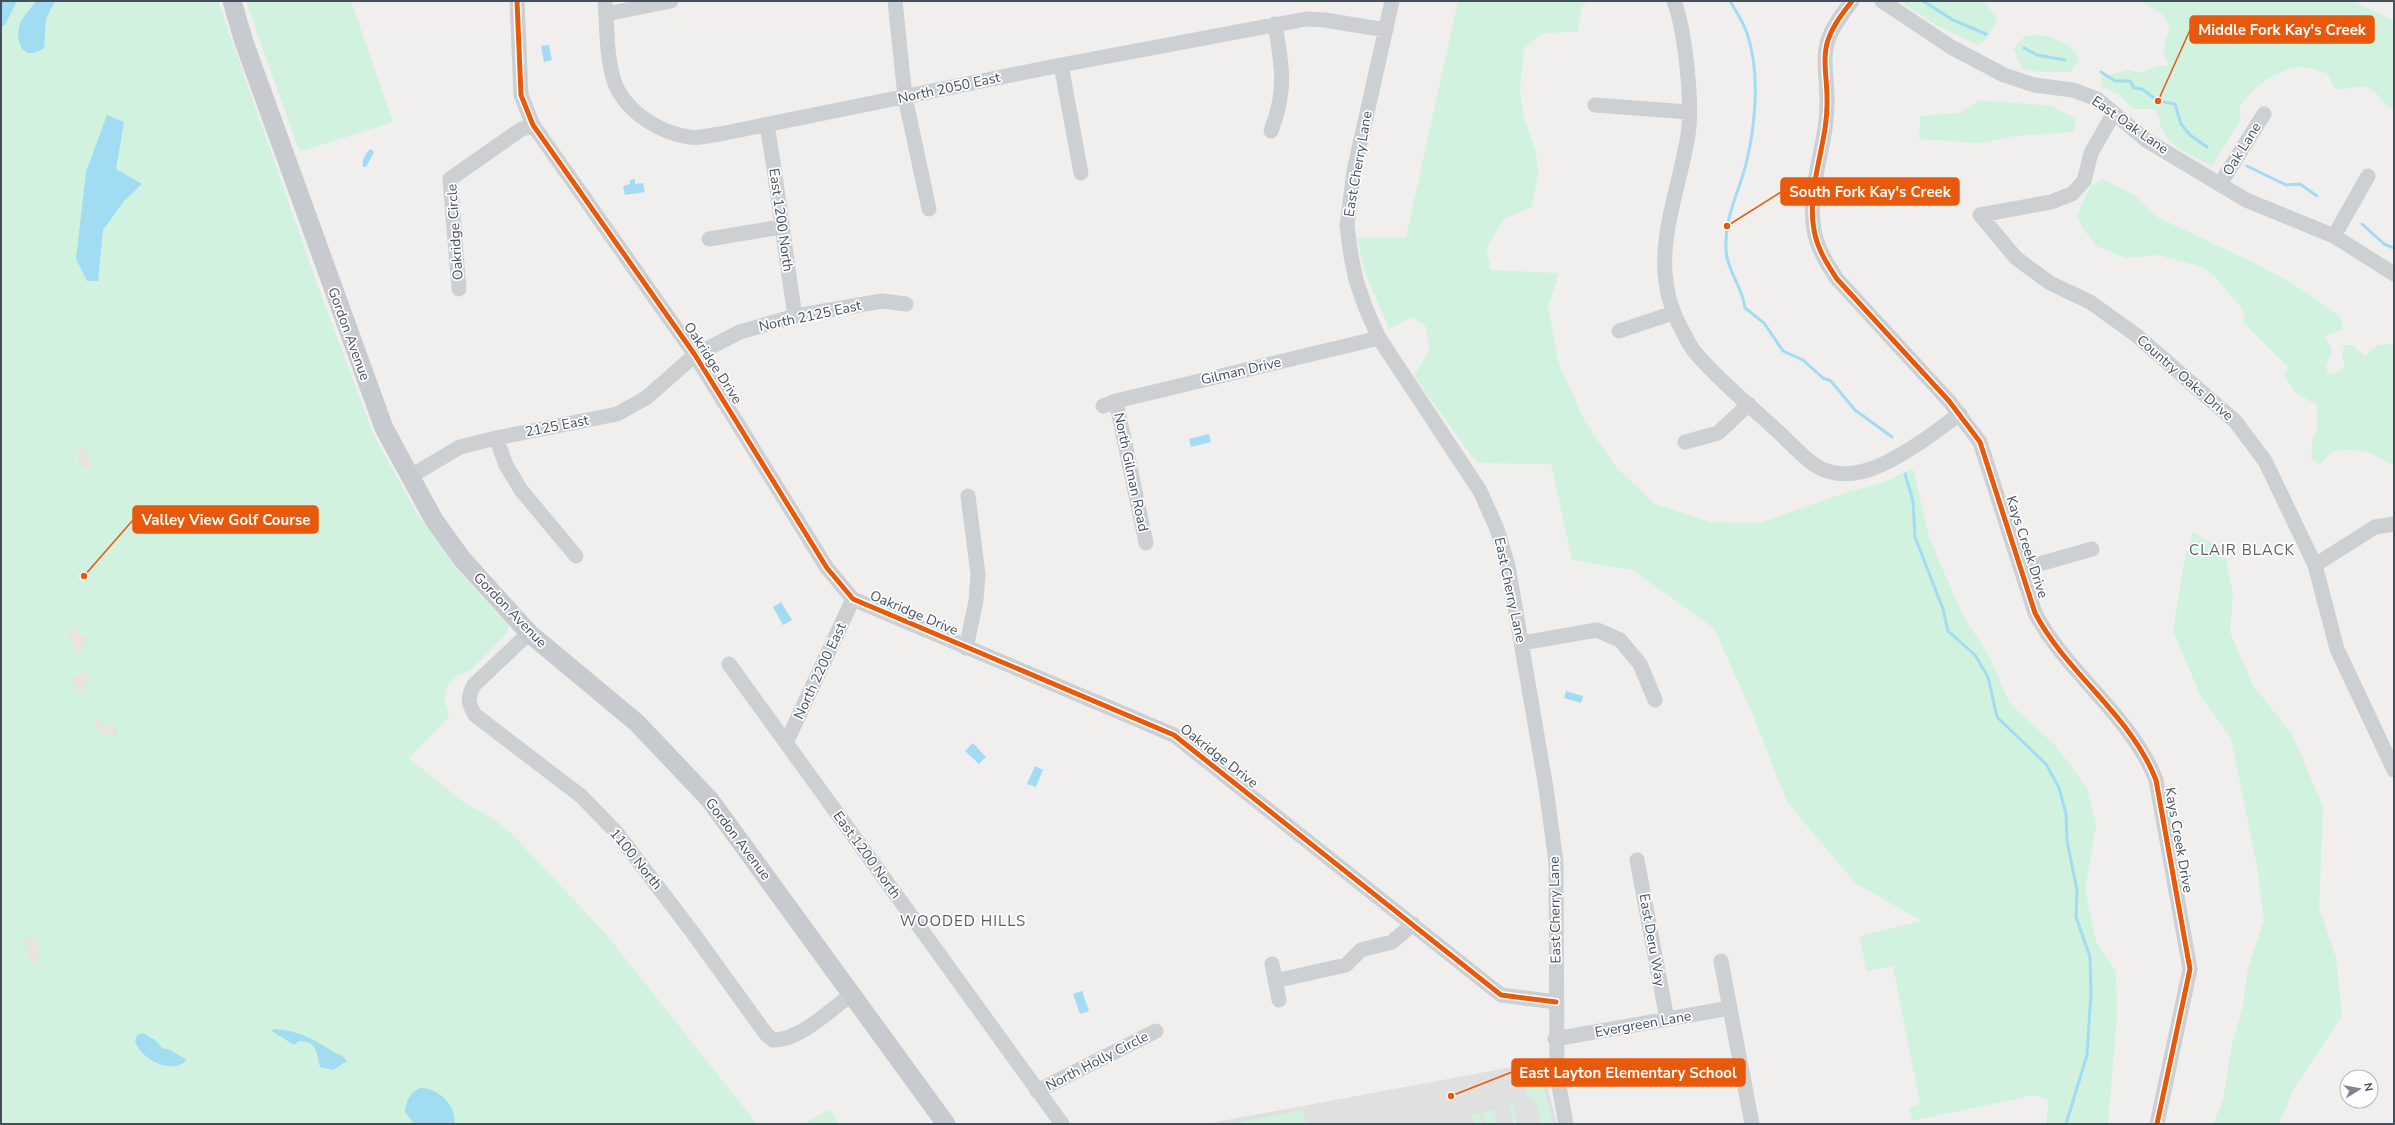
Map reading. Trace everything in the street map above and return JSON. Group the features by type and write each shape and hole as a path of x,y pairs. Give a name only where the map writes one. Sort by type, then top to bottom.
{"main road":[{"name":"Gordon Avenue","path":"232,1 244,42 374,402 396,453 434,520 462,559 529,633 627,713 687,774 731,828 946,1124"}],"street":[{"name":"Oakridge Drive","path":"517,1 522,95 533,125 695,355 827,568 853,599 1174,735 1501,995 1556,1002"},
{"path":"606,7 671,1"},
{"path":"895,1 905,97 929,209"},
{"name":"East Cherry Lane","path":"1392,1 1354,171 1347,226 1356,280 1379,338 1480,491 1497,529 1508,566 1546,788 1556,862 1556,1075 1566,1124"},
{"path":"1674,1 1680,16 1688,86 1689,132 1663,253 1664,282 1673,313 1694,350 1749,404 1818,467 1845,474 1868,471 1890,462 1960,414"},
{"name":"Kays Creek Drive","path":"1852,1 1840,16 1828,40 1825,69 1828,98 1826,130 1811,208 1814,231 1824,258 1837,279 1960,414 1980,442 2035,613 2046,633 2134,738 2147,758 2156,780 2190,968 2157,1124"},
{"name":"East Oak Lane","path":"1882,1 1951,47 2000,73 2034,85 2072,90 2097,99 2146,140 2246,200 2334,236 2394,274"},
{"name":"North 2050 East","path":"606,7 610,62 618,91 642,117 661,130 690,138 767,125 1061,65 1306,19 1325,20 1386,30"},
{"path":"1271,131 1280,109 1282,85 1282,60 1275,24"},
{"path":"1061,65 1081,172"},
{"path":"1595,105 1688,112"},
{"name":"Country Oaks Drive","path":"2114,113 2091,153 2084,180 2072,194 2050,202 1980,215 2016,258 2050,283 2090,302 2136,335 2234,421 2265,461 2315,565 2337,649 2388,740 2394,770"},
{"name":"Oak Lane","path":"2220,184 2264,114"},
{"name":"Oakridge Circle","path":"459,289 450,179 520,130 533,125"},
{"name":"East 1200 North","path":"767,125 777,183 781,226 795,316"},
{"path":"2334,236 2368,176"},
{"path":"709,239 781,226"},
{"name":"North 2125 East","path":"695,355 740,332 795,316 882,301 906,304"},
{"path":"1619,331 1673,313"},
{"name":"Gilman Drive","path":"1109,403 1379,338"},
{"name":"2125 East","path":"409,477 460,447 496,438 617,414 646,398 695,355"},
{"name":"North Gilman Road","path":"1109,403 1146,543"},
{"path":"1685,442 1718,433 1749,404"},
{"path":"496,438 506,466 521,490 576,556"},
{"path":"966,648 976,601 978,574 968,496"},
{"path":"2315,565 2375,527 2394,524"},
{"path":"2022,569 2092,549"},
{"name":"North 2200 East","path":"786,743 853,599"},
{"path":"1522,644 1597,630 1620,640 1640,664 1655,700"},
{"name":"1100 North","path":"529,633 474,686 468,696 469,706 475,715 581,796 617,833 694,933 766,1034 773,1040 784,1041 795,1036 852,994"},
{"name":"East 1200 North","path":"728,664 1037,1092 1062,1124"},
{"name":"East Deru Way","path":"1637,860 1667,1019"},
{"path":"1275,981 1346,965 1361,950 1392,942 1413,924"},
{"path":"1721,961 1752,1124"},
{"path":"1272,964 1279,1000"},
{"name":"Evergreen Lane","path":"1555,1039 1730,1008"},
{"name":"North Holly Circle","path":"1037,1092 1156,1030"}],"shaded area":[{"path":"1545,1061 1548,1089 1557,1124 1205,1124"}],"green space":[{"path":"1,1 218,1 319,289 374,436 418,515 456,568 509,626 507,633 471,670 457,676 448,685 444,699 449,717 409,758 462,801 489,816 511,833 605,933 757,1124 1,1124"},
{"path":"246,1 351,1 393,122 302,151 298,148"},
{"path":"1458,1 1590,1 1583,5 1577,32 1543,33 1524,48 1520,89 1524,119 1536,152 1538,173 1532,207 1505,218 1486,248 1491,270 1559,273 1548,307 1559,364 1585,422 1617,468 1655,504 1711,522 1759,523 1839,495 1884,482 1913,469 1930,540 1963,616 1988,654 2010,704 2055,745 2088,789 2096,827 2085,888 2096,942 2116,971 2117,1017 2108,1124 2046,1124 2049,1100 2034,1095 1912,1121 1909,1107 1920,1104 1893,966 1867,971 1859,936 1922,921 1855,883 1787,802 1753,715 1714,628 1633,570 1572,560 1551,464 1477,463 1414,376 1430,349 1425,325 1411,317 1389,329 1364,270 1357,238 1406,237"},
{"path":"1899,1 1985,1 1997,20 1985,41 1977,45 1936,25"},
{"path":"2141,1 2353,1 2394,21 2394,111 2369,88 2361,87 2335,89 2327,73 2302,67 2290,69 2265,81 2244,100 2239,108 2241,119 2212,166 2177,147 2171,142 2162,129 2154,109 2133,109 2120,95 2101,86 2102,77 2128,70 2140,73 2158,66 2169,66 2163,50 2170,26 2163,15"},
{"path":"2041,35 2063,42 2072,49 2079,59 2071,72 2041,72 2023,69 2013,49 2025,36"},
{"path":"1980,100 2052,106 2076,119 2073,132 2015,136 1978,143 1919,139 1920,116 1958,113"},
{"path":"2103,179 2136,196 2157,217 2252,262 2290,282 2340,316 2343,329 2325,336 2332,350 2326,366 2328,374 2338,372 2345,367 2342,358 2344,345 2352,345 2365,356 2377,345 2394,344 2394,466 2379,457 2358,450 2333,451 2320,465 2311,458 2313,439 2317,429 2317,405 2296,393 2284,375 2288,367 2243,322 2244,311 2213,275 2202,267 2159,255 2126,258 2096,246 2082,227 2077,215 2091,185"},
{"path":"2193,532 2224,550 2233,595 2230,632 2253,685 2293,736 2323,807 2319,907 2336,957 2342,1016 2293,1090 2279,1124 2213,1124 2223,1100 2232,1044 2243,1006 2248,968 2264,920 2257,866 2231,738 2200,695 2173,630 2184,562"},
{"path":"1541,1085 1544,1089 1553,1124 1541,1124 1536,1100 1525,1094 1527,1088"},
{"path":"1512,1099 1517,1124 1513,1124 1510,1107"},
{"path":"830,1109 839,1124 803,1124"},
{"path":"1303,1110 1305,1124 1229,1124"},
{"path":"1494,1110 1497,1124 1485,1124 1483,1114 1485,1111"},
{"path":"1477,1113 1480,1115 1482,1124 1474,1124 1472,1114"}],"sand":[{"path":"79,448 83,448 87,452 88,459 92,462 89,469 81,466 77,453"},
{"path":"76,625 80,636 86,636 88,639 78,654 73,651 73,644 68,637 72,627"},
{"path":"83,671 88,672 88,674 83,692 80,694 76,690 71,678 74,675 79,676"},
{"path":"98,719 106,726 115,727 118,732 116,735 111,737 100,733 92,722"},
{"path":"33,937 38,942 40,948 38,962 33,964 27,959 28,951 23,940"}],"water":[{"path":"1,1 17,1 5,25 1,27"},
{"path":"36,1 55,1 46,19 44,48 37,52 31,53 22,49 18,38 18,31 23,18"},
{"path":"549,45 552,60 544,62 541,46"},
{"path":"107,115 124,122 116,169 142,184 124,201 103,230 98,281 87,281 76,259 86,172"},
{"path":"371,149 374,152 366,167 363,167 364,157"},
{"path":"635,179 635,184 643,183 645,192 625,195 623,186 630,184 630,180"},
{"path":"1209,434 1211,442 1191,447 1189,439"},
{"path":"781,602 792,620 783,625 773,607"},
{"path":"1566,691 1583,696 1581,703 1564,698"},
{"path":"973,743 986,757 979,764 965,751"},
{"path":"1035,766 1043,770 1036,787 1027,784"},
{"path":"1082,991 1089,1011 1080,1014 1073,994"},
{"path":"273,1029 281,1029 303,1035 341,1055 347,1061 333,1070 320,1067 317,1053 313,1046 309,1043 299,1041 294,1045 272,1031"},
{"path":"143,1033 155,1040 162,1048 170,1050 187,1060 180,1065 165,1066 150,1059 138,1048 135,1041 137,1035"},
{"path":"420,1088 433,1091 445,1099 453,1111 454,1124 413,1123 405,1112 405,1108 407,1101 413,1092"}],"waterway":[{"path":"1730,1 1747,33 1751,48 1754,63 1755,96 1753,129 1747,160 1727,226 1726,250 1729,265 1744,301 1745,308 1764,323 1783,351 1803,360 1823,378 1831,381 1855,410 1892,437"},
{"path":"1923,1 1953,20 1986,34"},
{"path":"2024,48 2037,55 2065,60"},
{"path":"2101,72 2115,81 2130,81 2134,88 2142,89 2158,101 2175,104 2181,124 2190,135 2207,147"},
{"path":"2247,166 2286,185 2300,184 2317,196"},
{"path":"2362,224 2384,244 2394,248"},
{"path":"1905,474 1913,501 1915,537 1943,609 1948,631 1975,655 1988,677 1997,717 2046,764 2059,788 2066,814 2067,841 2077,890 2076,917 2090,957 2091,993 2087,1055 2066,1124"}],"cycle path":[{"path":"517,1 521,95 533,125 695,355 827,568 853,599 1174,735 1501,995 1556,1002"},
{"path":"1852,1 1835,24 1826,47 1825,61 1827,114 1813,197 1812,213 1815,237 1823,256 1837,279 1949,401 1980,442 2035,613 2048,635 2064,656 2115,714 2131,735 2145,756 2156,780 2190,969 2157,1124"}],"place":[{"name":"Middle Fork Kay's Creek","path":"2158,101"},
{"name":"South Fork Kay's Creek","path":"1727,226"},
{"name":"Valley View Golf Course","path":"84,576"},
{"name":"East Layton Elementary School","path":"1451,1096"}],"district":[{"name":"CLAIR BLACK","path":"2242,550"},
{"name":"WOODED HILLS","path":"963,921"}]}
